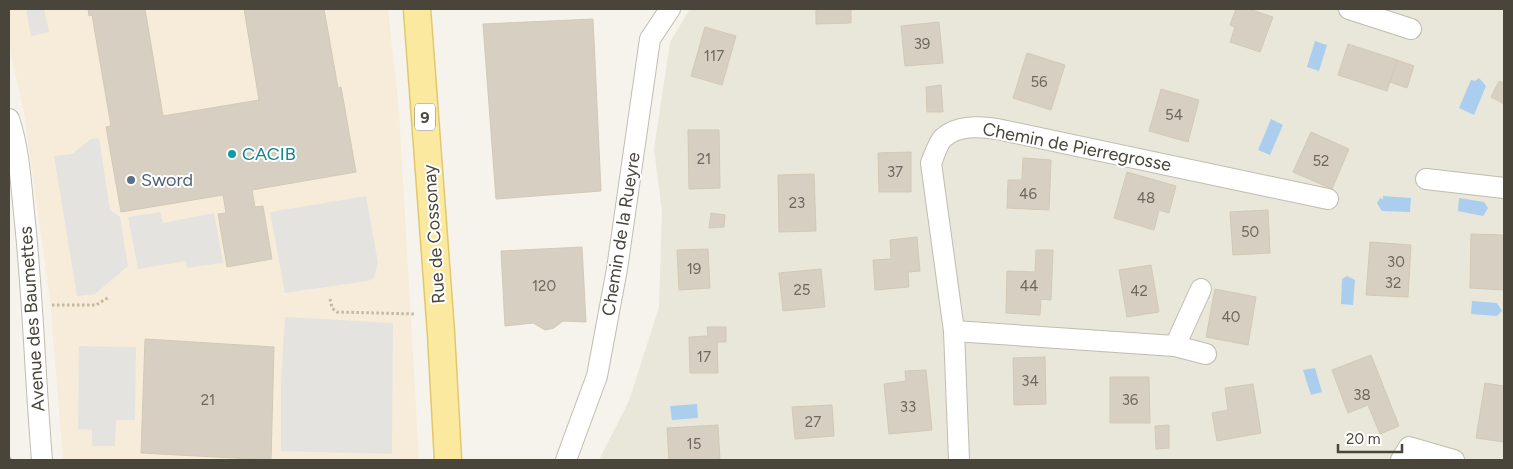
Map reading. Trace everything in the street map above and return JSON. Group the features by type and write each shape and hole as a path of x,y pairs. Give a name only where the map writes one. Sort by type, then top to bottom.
{"main road":[{"name":"Rue de Cossonay","path":"417,9 439,294 448,460"}],"street":[{"name":"Chemin de la Rueyre","path":"566,460 597,376 617,269 650,38 670,9"},
{"path":"1349,9 1411,29"},
{"name":"Avenue des Baumettes","path":"9,119 22,195 33,306 33,353 42,460"},
{"name":"Chemin de Pierregrosse","path":"959,460 954,331 931,163 942,138 958,130 974,126 997,129 1328,199"},
{"path":"1426,179 1504,188"},
{"path":"1175,346 1201,289"},
{"path":"954,331 1175,346 1206,354"},
{"path":"1402,460 1408,447 1454,460"}],"path":[{"path":"33,306 96,305 109,297"},
{"path":"330,300 332,308 337,312 412,314"}],"shaded area":[{"path":"9,9 388,9 399,111 419,460 63,460 50,300 24,113 9,46"},
{"path":"26,9 44,9 49,32 31,36"},
{"path":"690,9 1504,9 1504,460 599,460 629,401 659,307 662,211 654,149 670,42"},
{"path":"99,138 110,210 120,217 128,266 95,294 77,296 54,156 72,154 91,139"},
{"path":"366,196 378,263 374,278 368,281 285,293 270,212"},
{"path":"160,212 163,223 214,213 223,263 187,268 186,261 138,269 128,217"},
{"path":"285,317 393,323 392,454 281,451 281,382"},
{"path":"79,346 136,347 135,420 116,420 115,446 92,446 92,430 78,429"}],"water":[{"path":"1315,41 1327,45 1319,71 1307,67"},
{"path":"1479,78 1486,86 1474,115 1459,108 1471,80 1475,81"},
{"path":"1271,119 1283,125 1270,155 1258,150"},
{"path":"1383,196 1411,198 1410,212 1382,211 1377,203 1380,198 1383,199"},
{"path":"1459,198 1484,202 1488,208 1483,216 1458,211"},
{"path":"1347,276 1355,280 1353,305 1341,304 1342,279"},
{"path":"1472,301 1497,303 1502,311 1497,316 1471,314"},
{"path":"1315,368 1322,392 1311,395 1303,370"},
{"path":"697,404 698,418 672,420 670,406"}],"building":[{"name":"CACIB","path":"88,9 145,9 163,116 259,100 244,9 324,9 338,88 341,87 356,172 252,190 255,207 263,206 272,259 227,267 218,214 226,213 223,195 121,212 106,127 111,126 92,15 89,16"},
{"path":"816,9 851,9 851,23 816,24"},
{"path":"1236,9 1249,9 1273,17 1260,52 1230,42 1235,27 1230,25"},
{"path":"593,19 601,191 496,199 483,24"},
{"path":"939,22 943,63 905,66 901,26"},
{"path":"705,27 736,36 722,85 691,76"},
{"path":"1348,44 1397,60 1387,91 1338,75"},
{"path":"1027,53 1065,65 1051,110 1013,98"},
{"path":"1397,60 1414,66 1407,88 1390,82"},
{"path":"1499,81 1504,83 1504,104 1491,97"},
{"path":"941,85 943,112 927,112 926,87"},
{"path":"1161,89 1199,100 1188,142 1149,131"},
{"path":"688,130 719,130 720,188 689,189"},
{"path":"1311,132 1349,149 1332,189 1293,172"},
{"path":"911,152 911,192 879,192 878,153"},
{"path":"1023,158 1051,160 1049,210 1007,208 1008,180 1022,180"},
{"path":"1127,172 1176,186 1169,213 1159,210 1154,230 1114,218"},
{"path":"814,174 816,231 779,232 778,175"},
{"path":"1268,210 1270,253 1233,255 1230,212"},
{"path":"711,213 725,215 724,227 709,228"},
{"path":"1471,234 1504,235 1504,290 1470,288"},
{"path":"917,237 920,271 908,272 909,287 875,290 873,260 891,259 890,240"},
{"path":"1370,242 1411,245 1408,297 1366,295"},
{"path":"582,247 586,322 563,321 554,328 545,330 533,323 505,326 501,251"},
{"path":"708,249 710,288 679,290 677,250"},
{"path":"1036,250 1053,250 1051,300 1041,299 1040,315 1006,313 1007,271 1035,272"},
{"path":"1151,265 1159,312 1127,317 1119,270"},
{"path":"821,269 825,307 783,311 779,273"},
{"path":"1215,289 1256,297 1248,345 1206,337"},
{"path":"707,327 726,327 726,342 717,342 718,373 690,373 689,337 708,336"},
{"path":"145,339 274,347 271,460 141,453"},
{"path":"1371,355 1399,426 1380,434 1368,405 1348,413 1332,370"},
{"path":"1045,357 1046,404 1014,405 1013,358"},
{"path":"926,370 932,430 889,434 884,384 906,381 905,371"},
{"path":"1110,377 1149,377 1150,423 1110,423"},
{"path":"1485,383 1504,386 1504,442 1476,438"},
{"path":"1253,384 1261,433 1217,441 1212,413 1228,410 1225,388"},
{"path":"832,405 834,436 795,439 792,407"},
{"path":"718,425 720,460 669,460 667,428"},
{"path":"1169,425 1169,448 1156,449 1155,426"}],"place":[{"name":"CACIB","path":"232,154"},
{"name":"Sword","path":"131,180"}]}
